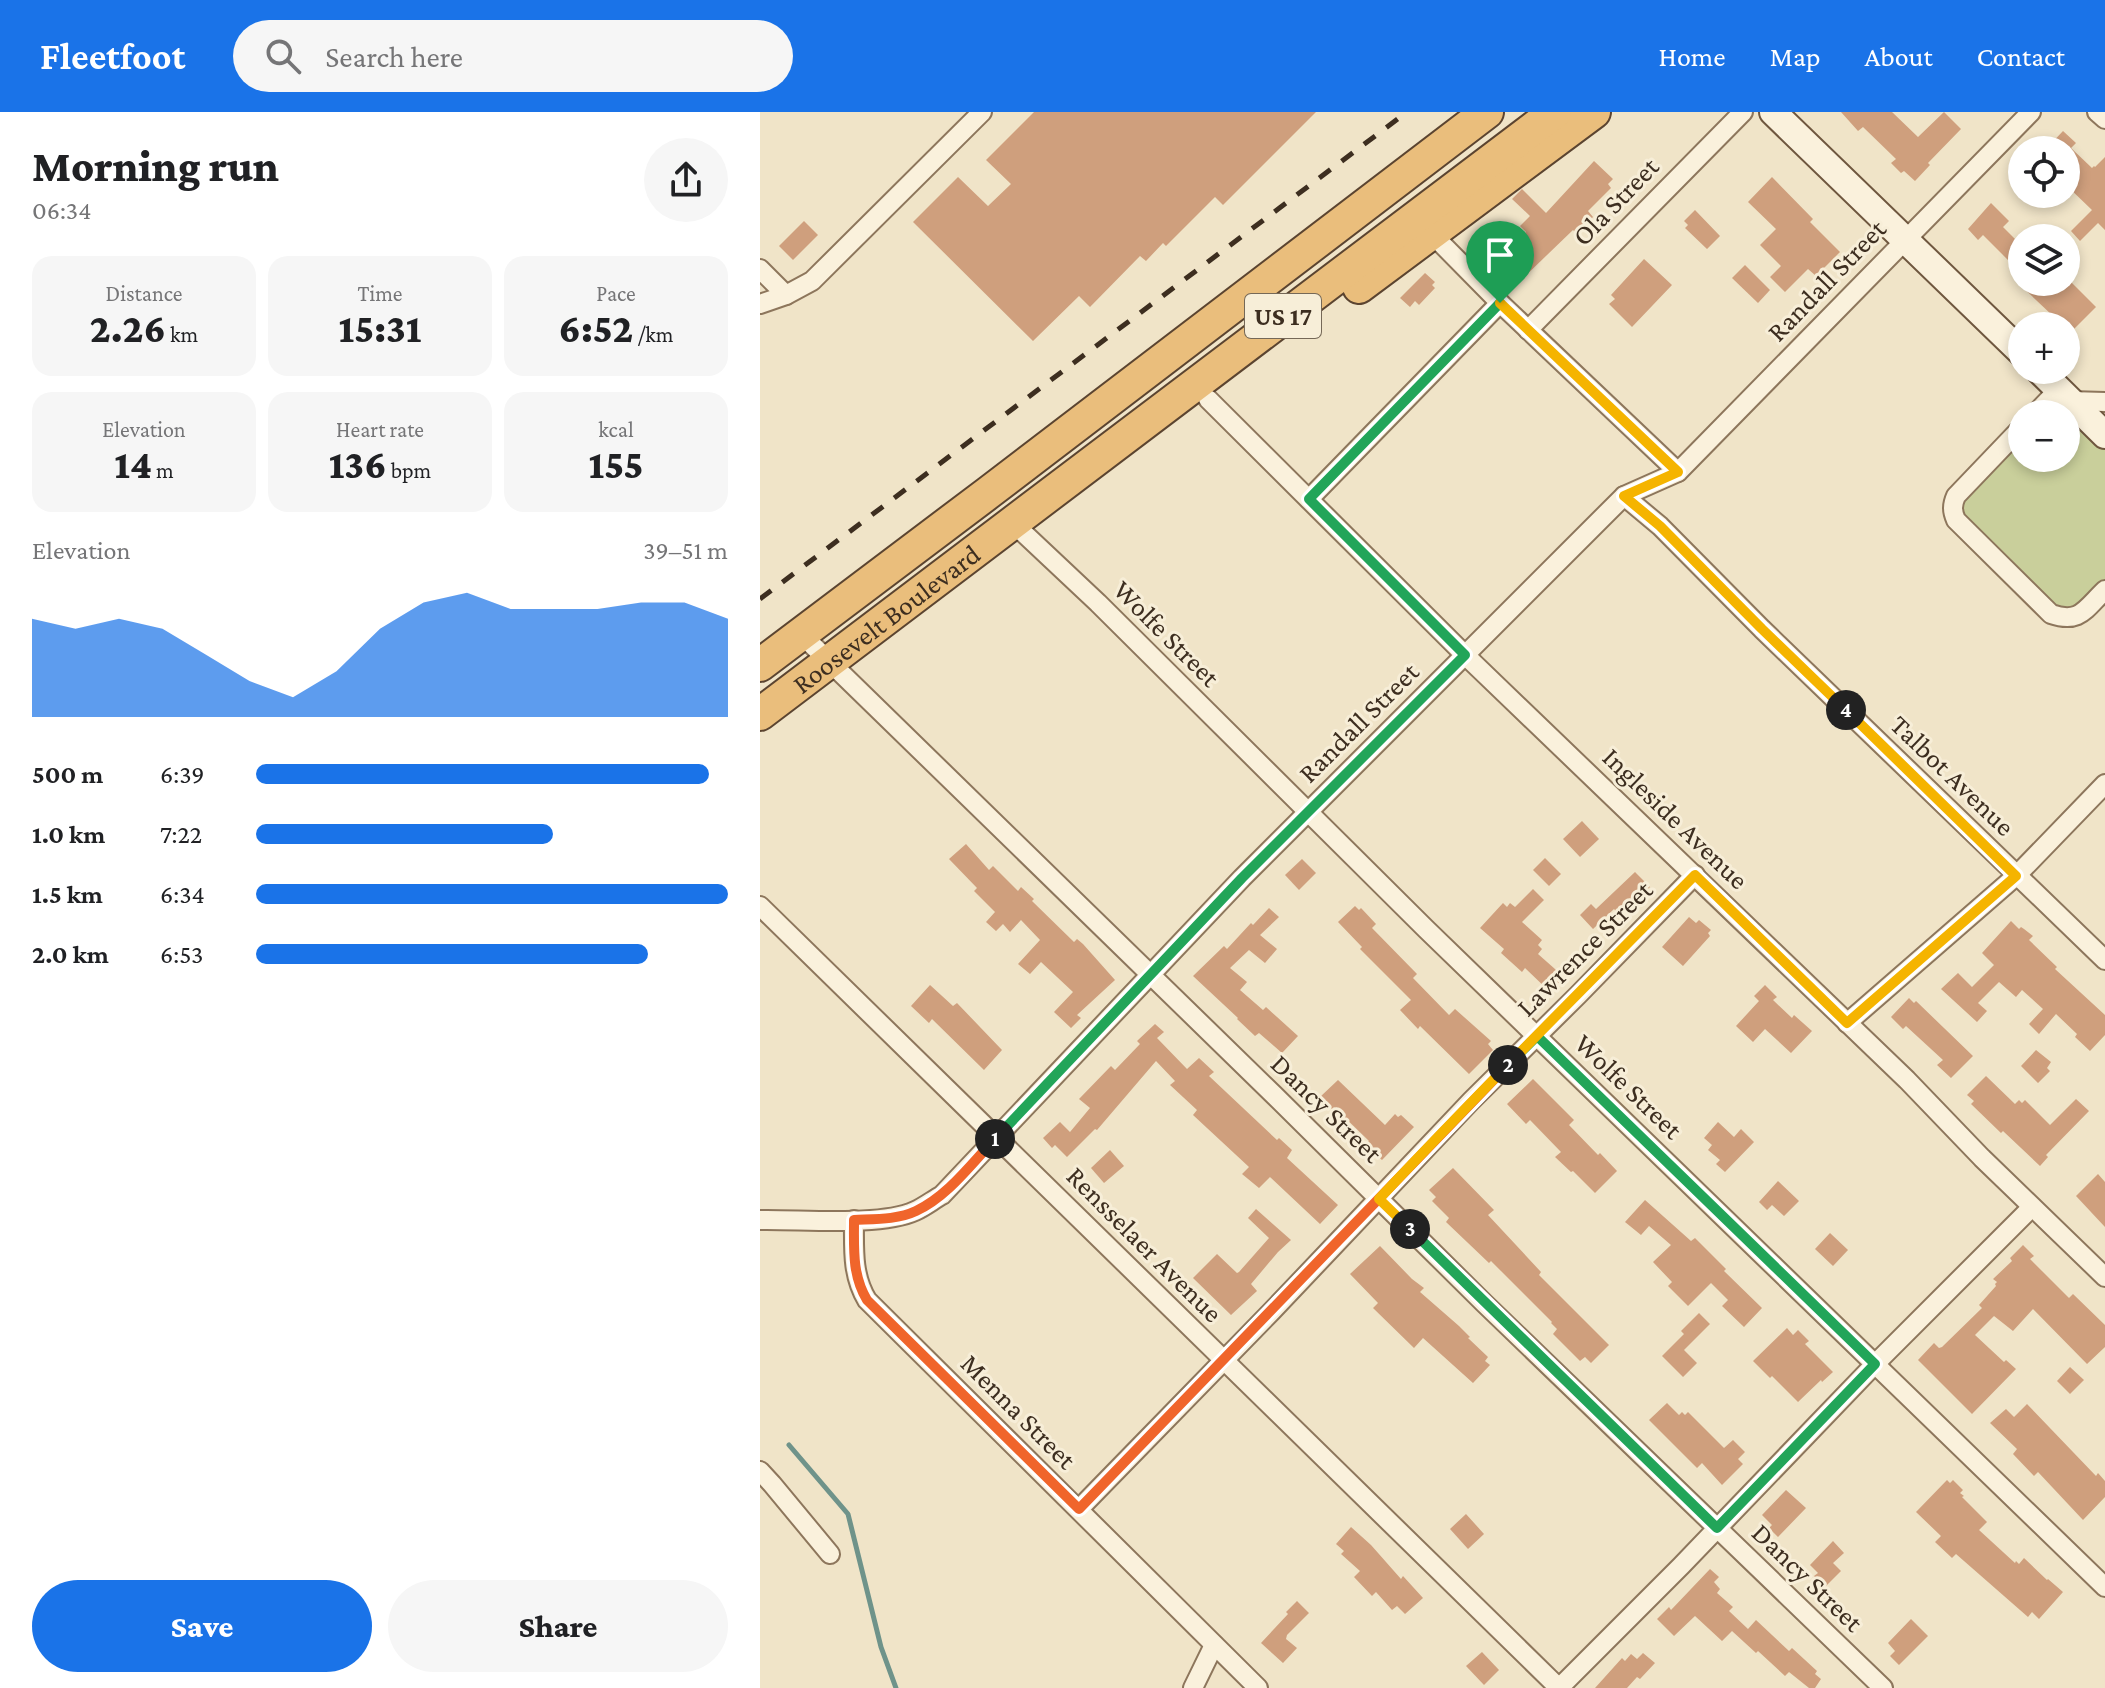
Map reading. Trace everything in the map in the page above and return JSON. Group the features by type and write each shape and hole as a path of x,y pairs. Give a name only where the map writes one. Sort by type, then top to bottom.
{"highway":[{"path":"988,493 1487,112"},
{"name":"US 17","path":"988,493 1271,298 1518,112"},
{"name":"US 17","path":"1013,523 1555,112"},
{"path":"1013,523 1208,399 1594,112"},
{"name":"Roosevelt Boulevard","path":"760,665 988,493"},
{"name":"Roosevelt Boulevard","path":"760,714 1013,523"}],"main road":[{"path":"1773,112 2008,340"},
{"path":"2052,384 2105,435"}],"street":[{"path":"760,304 812,281 982,112"},
{"name":"Ola Street","path":"1528,330 1743,112"},
{"name":"Randall Street","path":"764,1216 854,1220 892,1217 915,1211 942,1195 1308,812 1624,496 1678,472 2031,112"},
{"path":"2097,112 2105,119"},
{"path":"1431,233 1678,472"},
{"path":"760,269 786,295"},
{"path":"1309,499 1500,303"},
{"path":"2058,400 2064,396 2105,402"},
{"name":"Ingleside Avenue","path":"1208,399 1465,655 1695,875 2105,1277"},
{"path":"2008,442 1956,496 1953,503 1956,520 2051,614 2064,619 2077,617 2105,590"},
{"name":"Talbot Avenue","path":"1624,496 1660,526 1762,629 2105,960"},
{"name":"Wolfe Street","path":"1013,523 1098,603 1426,929 2105,1587"},
{"name":"Dancy Street","path":"801,634 1883,1688"},
{"path":"1847,1023 2016,876 2105,784"},
{"name":"Lawrence Street","path":"1079,1509 1471,1101 1695,875"},
{"name":"Rensselaer Avenue","path":"760,906 1559,1688"},
{"path":"1559,1688 2032,1207"},
{"name":"Menna Street","path":"854,1220 855,1271 867,1300 1258,1688"},
{"path":"760,1471 830,1554"},
{"path":"1193,1688 1214,1645"}],"green space":[{"path":"2080,423 2105,448 2105,580 2067,619 1956,508 2008,454 2008,472 2080,472"}],"building":[{"path":"1034,112 1316,112 1223,205 1215,197 1166,246 1163,243 1146,261 1140,256 1090,307 1079,296 1033,341 913,222 958,177 988,206 1011,184 986,160"},
{"path":"1841,112 1892,112 1918,137 1944,112 1961,129 1915,181 1891,163 1896,159 1863,127 1858,131"},
{"path":"2080,157 2092,168 2105,157 2105,230 2098,223 2080,241 2078,224 2092,210 2080,198"},
{"path":"1594,161 1613,179 1608,184 1611,188 1588,211 1593,217 1577,234 1573,230 1520,281 1503,264 1508,258 1504,254 1526,232 1520,226 1530,216 1512,199 1522,189 1546,213"},
{"path":"1772,177 1840,252 1816,276 1808,269 1785,292 1770,277 1781,266 1760,245 1776,229 1748,202"},
{"path":"1991,203 2009,221 2003,227 2008,232 2008,260 1983,235 1978,240 1968,229"},
{"path":"1695,210 1720,236 1707,249 1685,228 1688,225 1684,221"},
{"path":"804,221 818,235 793,260 779,246"},
{"path":"1644,259 1672,285 1632,327 1609,304 1615,299 1611,295"},
{"path":"1745,265 1770,290 1758,303 1732,278"},
{"path":"1425,273 1435,282 1432,285 1435,288 1419,305 1415,301 1410,307 1400,298"},
{"path":"2080,291 2096,307 2080,323 2080,312 2049,312 2032,296 2080,296"},
{"path":"1582,821 1599,839 1580,857 1563,839"},
{"path":"966,844 989,870 993,866 1018,891 1021,887 1074,942 1077,939 1083,944 1115,980 1077,1015 1081,1018 1071,1028 1054,1012 1073,992 1041,962 1030,974 1018,964 1040,940 1021,920 1010,932 1003,924 996,931 986,922 995,912 949,859"},
{"path":"1545,858 1561,874 1549,886 1533,870"},
{"path":"1302,859 1316,873 1299,890 1285,875"},
{"path":"1635,872 1650,887 1620,916 1614,909 1593,929 1580,915 1591,904 1596,909"},
{"path":"1533,889 1544,900 1522,922 1542,940 1538,945 1542,949 1538,954 1564,977 1550,992 1525,968 1522,972 1501,953 1504,949 1480,928 1503,903 1507,907 1510,903 1515,907"},
{"path":"1355,906 1376,924 1372,928 1417,974 1413,978 1449,1015 1455,1009 1491,1041 1488,1044 1493,1050 1469,1074 1400,1010 1411,1000 1338,922"},
{"path":"1269,908 1279,917 1260,935 1277,949 1265,963 1249,950 1230,968 1247,982 1240,990 1263,1010 1266,1007 1298,1036 1282,1053 1259,1033 1255,1036 1193,976 1224,946 1227,949"},
{"path":"1689,917 1696,923 1699,920 1711,930 1708,933 1710,936 1683,966 1662,947"},
{"path":"2011,921 2033,936 2029,940 2057,967 2055,969 2105,1015 2105,1035 2090,1051 2056,1014 2039,1034 2029,1024 2043,1009 2022,990 2016,997 1999,982 1978,1003 1987,1011 1977,1022 1941,989 1958,973 1972,987 1994,965 1982,953"},
{"path":"930,985 953,1006 957,1003 1002,1050 984,1070 932,1019 929,1023 911,1006"},
{"path":"1765,985 1777,997 1773,1000 1812,1031 1791,1053 1765,1029 1753,1042 1736,1026 1759,1001 1754,996"},
{"path":"1909,998 1914,1003 1916,1001 1973,1056 1951,1078 1937,1065 1943,1060 1906,1026 1903,1029 1891,1017"},
{"path":"1155,1024 1164,1032 1157,1038 1187,1069 1199,1058 1214,1072 1209,1076 1277,1140 1279,1138 1292,1150 1287,1158 1338,1205 1320,1224 1270,1177 1259,1188 1242,1174 1249,1167 1193,1115 1197,1110 1170,1085 1175,1081 1156,1061 1097,1130 1067,1157 1043,1138 1060,1122 1070,1132 1090,1108 1079,1099 1111,1066 1115,1070 1140,1044 1137,1041"},
{"path":"2036,1050 2051,1062 2047,1068 2050,1071 2038,1083 2021,1066"},
{"path":"1986,1076 2015,1104 2025,1100 2050,1125 2076,1099 2089,1111 2046,1155 2048,1157 2040,1166 1971,1104 1974,1101 1967,1095"},
{"path":"1533,1079 1574,1120 1569,1125 1617,1171 1595,1193 1555,1157 1561,1152 1530,1120 1526,1124 1507,1104"},
{"path":"1338,1080 1385,1125 1395,1114 1398,1117 1401,1115 1414,1127 1382,1160 1365,1145 1369,1141 1320,1097"},
{"path":"1718,1122 1734,1137 1741,1129 1754,1142 1725,1172 1716,1164 1720,1160 1708,1150 1712,1145 1704,1138"},
{"path":"1110,1150 1124,1166 1104,1183 1091,1168"},
{"path":"1453,1168 1494,1210 1488,1215 1541,1272 1539,1275 1609,1345 1591,1363 1585,1357 1580,1361 1553,1334 1557,1329 1552,1322 1491,1261 1489,1263 1446,1222 1449,1218 1432,1201 1436,1197 1429,1190"},
{"path":"2098,1174 2105,1182 2105,1227 2076,1196"},
{"path":"1778,1181 1799,1201 1784,1216 1772,1205 1767,1210 1759,1202"},
{"path":"1645,1200 1691,1241 1695,1238 1762,1308 1744,1327 1722,1306 1728,1300 1711,1283 1688,1306 1668,1286 1672,1282 1653,1262 1671,1245 1649,1226 1641,1235 1625,1222"},
{"path":"1256,1209 1291,1240 1251,1284 1257,1291 1231,1315 1193,1278 1217,1254 1239,1272 1269,1238 1248,1218"},
{"path":"1830,1233 1848,1250 1833,1266 1815,1249"},
{"path":"2023,1245 2034,1256 2030,1259 2069,1298 2073,1294 2105,1325 2105,1347 2087,1364 2033,1309 2013,1331 1994,1316 1975,1335 2016,1369 1972,1414 1918,1360 1934,1343 1942,1347 1982,1308 1979,1305 1996,1286 1997,1282 1993,1279"},
{"path":"1380,1246 1424,1288 1420,1292 1488,1357 1485,1361 1490,1365 1473,1383 1423,1338 1414,1348 1373,1308 1378,1303 1350,1274"},
{"path":"1699,1313 1710,1324 1684,1350 1697,1363 1683,1377 1662,1356"},
{"path":"1787,1328 1793,1335 1798,1330 1809,1341 1805,1344 1833,1372 1798,1402 1753,1361"},
{"path":"2070,1367 2084,1380 2070,1394 2057,1381"},
{"path":"1667,1403 1679,1415 1688,1412 1724,1448 1733,1440 1745,1452 1738,1459 1743,1464 1722,1485 1702,1463 1697,1468 1649,1420"},
{"path":"2027,1404 2096,1476 2098,1473 2105,1481 2105,1497 2083,1520 2038,1472 2034,1476 2013,1454 2017,1449 1990,1423 2006,1409 2014,1417"},
{"path":"1947,1480 1950,1483 1953,1480 1963,1490 1960,1493 1962,1497 1987,1522 1979,1530 2015,1563 2019,1564 2024,1558 2063,1592 2039,1619 2032,1612 2028,1617 1956,1554 1952,1558 1935,1542 1941,1536 1916,1512"},
{"path":"1786,1490 1806,1508 1778,1537 1762,1515"},
{"path":"1466,1514 1484,1534 1468,1549 1450,1529"},
{"path":"1351,1527 1423,1598 1405,1614 1397,1606 1392,1610 1376,1592 1372,1596 1354,1577 1360,1571 1341,1554 1344,1551 1336,1544"},
{"path":"1833,1541 1844,1553 1833,1563 1841,1571 1825,1587 1814,1576 1818,1573 1810,1565"},
{"path":"1710,1569 1719,1577 1714,1582 1720,1589 1717,1593 1733,1607 1729,1611 1748,1629 1756,1620 1789,1651 1792,1648 1817,1671 1815,1674 1821,1679 1815,1688 1809,1688 1789,1672 1785,1676 1732,1631 1722,1641 1695,1616 1674,1636 1657,1619 1669,1607 1671,1610"},
{"path":"1297,1601 1309,1613 1287,1635 1286,1639 1297,1648 1283,1663 1261,1643"},
{"path":"1911,1619 1928,1636 1899,1665 1890,1656 1895,1651 1888,1643"},
{"path":"1482,1652 1499,1670 1484,1685 1466,1666"},
{"path":"1643,1653 1655,1663 1640,1679 1637,1677 1627,1688 1595,1688 1622,1658 1625,1661 1631,1654 1637,1659"}],"waterway":[{"path":"789,1445 848,1514 881,1647 896,1688"}],"railway":[{"path":"760,599 1407,112"}],"route":[{"path":"1500,303 1309,499 1465,655 1242,878 942,1195 915,1211 892,1217 854,1220 855,1271 867,1300 1079,1509 1471,1101 1537,1036 1875,1364 1717,1528 1379,1199 1471,1101 1695,875 1847,1023 2016,876 1660,526 1624,496 1678,472 1500,303"}]}
